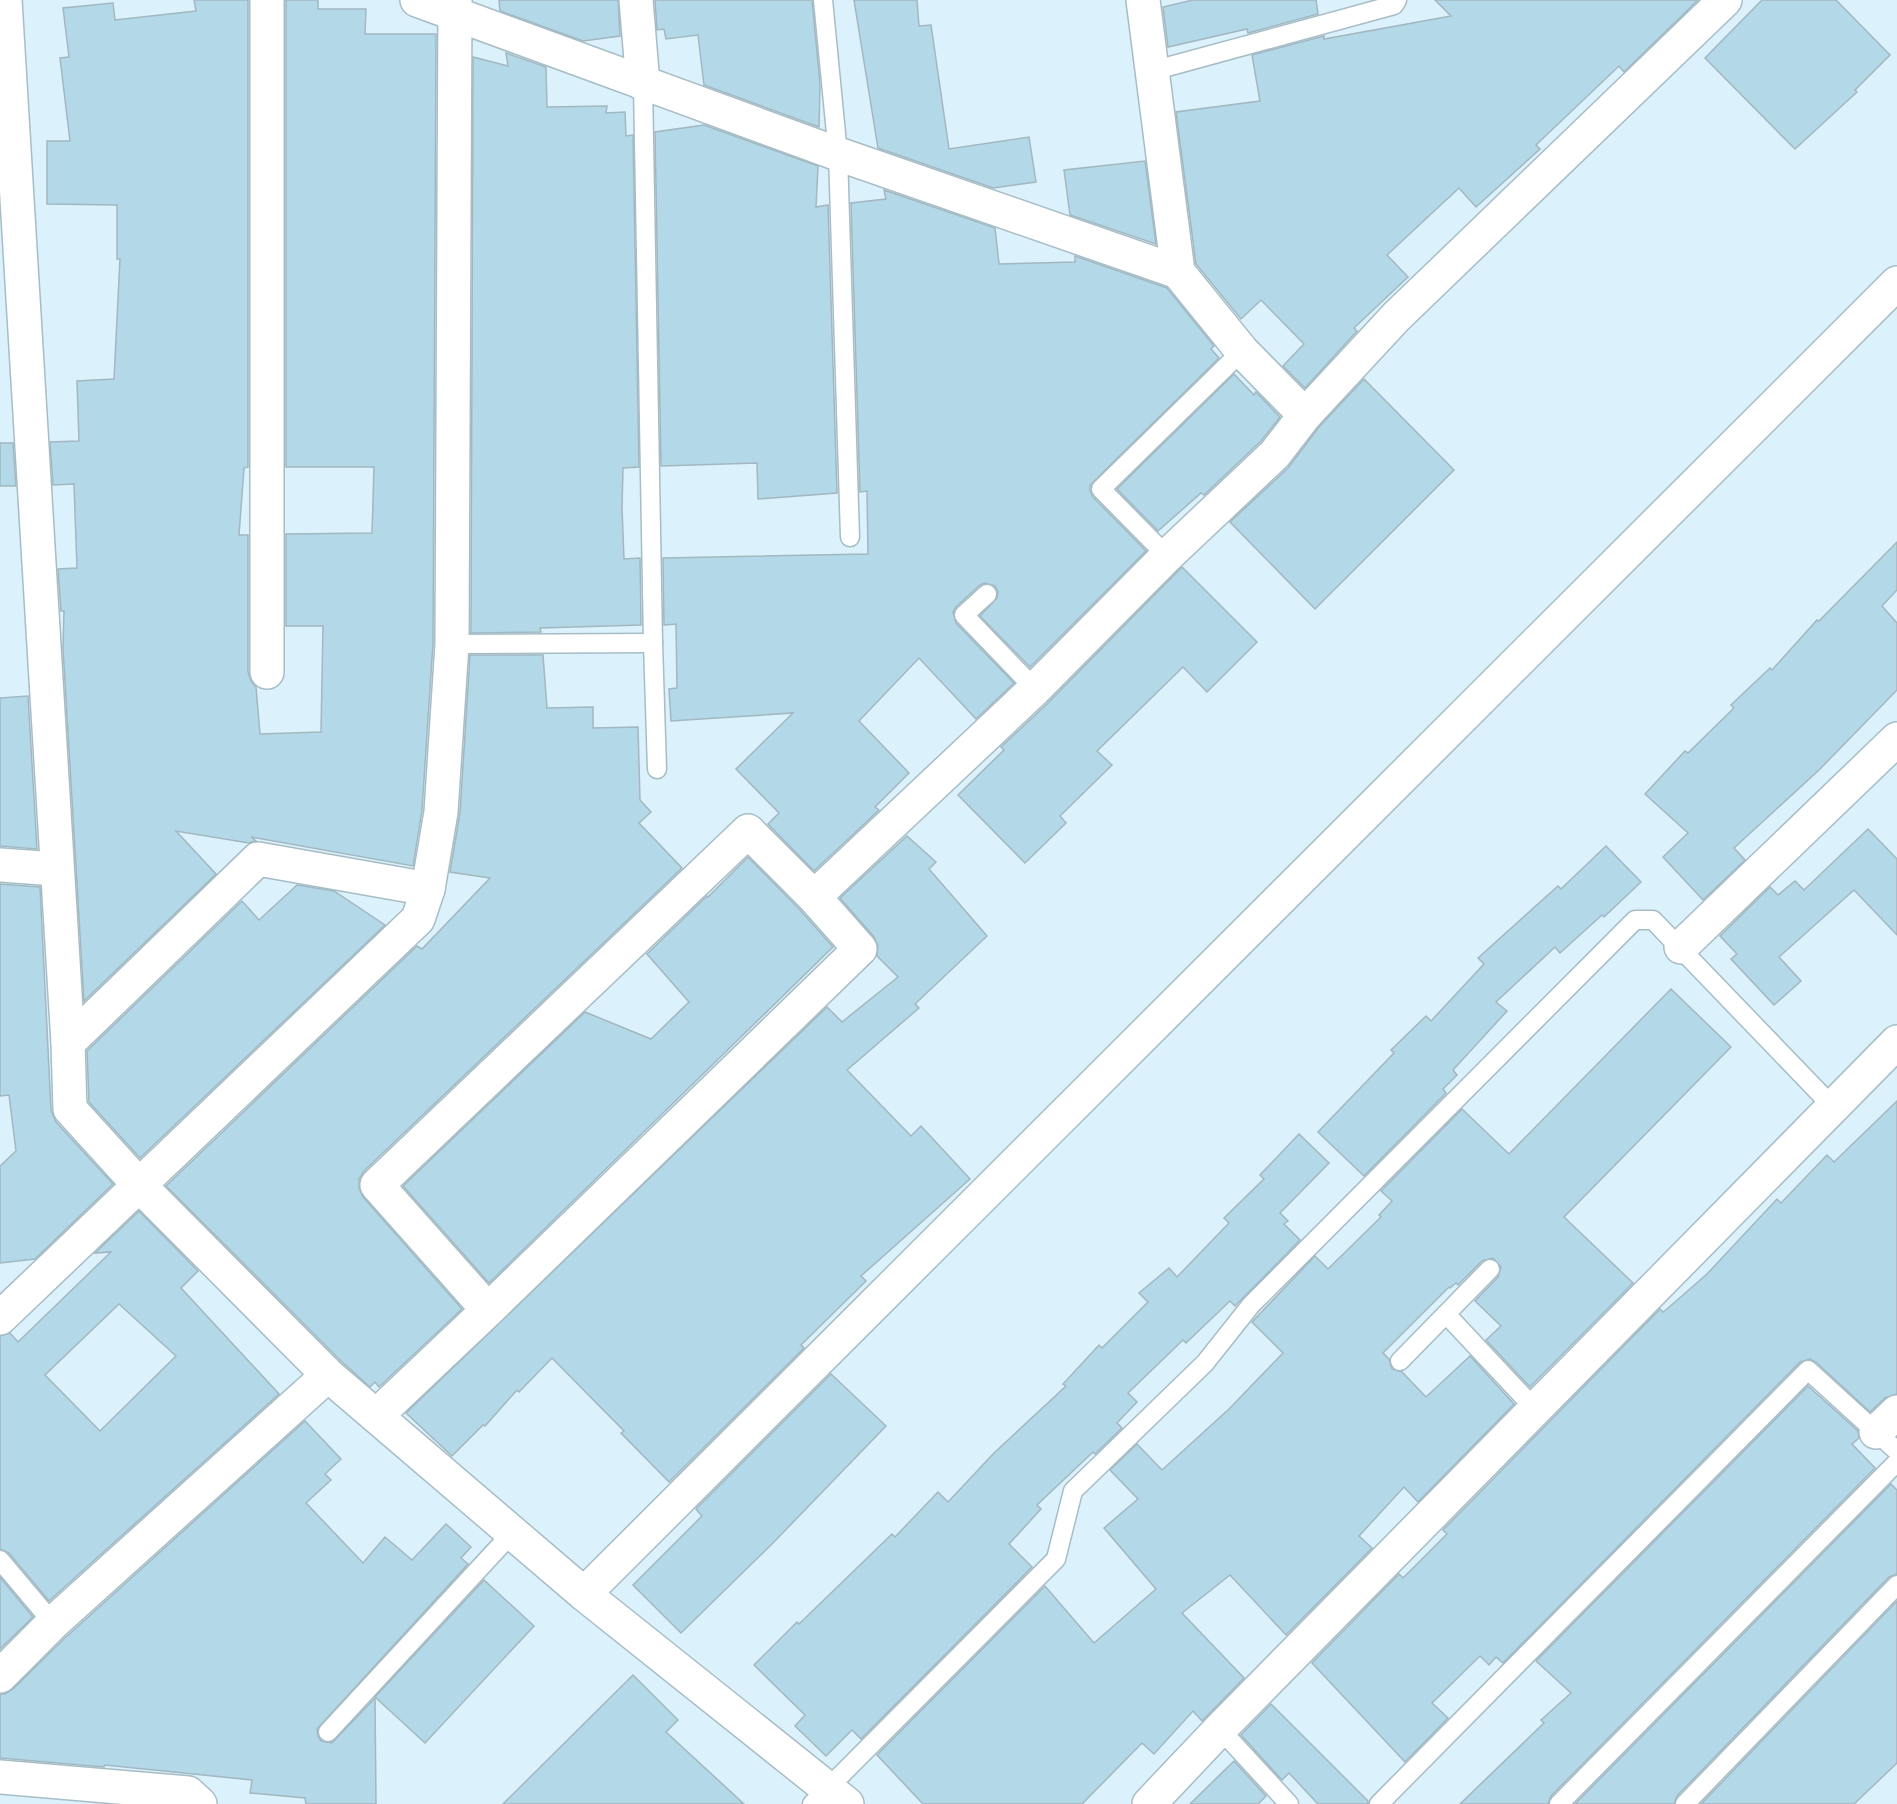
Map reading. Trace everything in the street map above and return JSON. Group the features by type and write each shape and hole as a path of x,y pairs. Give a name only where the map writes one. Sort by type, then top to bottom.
{"street":[{"path":"5,0 68,1043 70,1109 139,1185 328,1375 829,1799"},
{"path":"267,0 267,672"},
{"path":"417,0 456,7 643,84 1178,272"},
{"path":"636,0 643,84"},
{"path":"1143,0 1178,272 1242,351 1305,415"},
{"path":"814,897 1035,689 1167,556 1275,454 1305,415 1395,317 1725,0"},
{"path":"0,1318 418,919 428,889 441,812 452,644 456,7"},
{"path":"584,1594 1897,283"},
{"path":"1681,947 1897,739"},
{"path":"376,1416 488,1310 860,949 814,897 748,831 377,1185 488,1310"},
{"path":"68,1043 258,858 428,889"},
{"path":"0,865 57,869"},
{"path":"1149,1804 1220,1729 1897,1042"},
{"path":"0,1676 53,1623 328,1375"},
{"path":"0,1777 188,1793 200,1804"}],"lane":[{"path":"823,0 838,154 850,537"},
{"path":"1152,71 1394,5 1396,0"},
{"path":"643,84 657,769"},
{"path":"1167,556 1101,489 1242,351"},
{"path":"987,594 964,615 1035,689"},
{"path":"452,644 653,643"},
{"path":"829,1799 1056,1559 1073,1491 1205,1363 1251,1305 1635,920 1653,920 1832,1106"},
{"path":"1400,1361 1490,1269"},
{"path":"1446,1314 1534,1410"},
{"path":"1379,1804 1808,1370 1890,1432"},
{"path":"1559,1804 1897,1462"},
{"path":"328,1732 512,1533"},
{"path":"0,1560 53,1623"},
{"path":"1685,1804 1897,1585"},
{"path":"1220,1729 1290,1804"}],"building":[{"path":"194,0 248,0 248,467 244,468 239,535 248,535 248,672 256,687 260,734 321,732 323,626 286,626 286,534 372,533 374,467 286,467 286,0 318,0 318,9 366,9 365,34 436,34 433,643 422,810 413,866 251,837 256,841 249,843 176,831 216,874 84,1001 63,649 64,611 61,611 58,569 77,568 74,484 53,485 50,442 79,441 77,381 114,379 120,259 117,259 117,205 47,204 47,141 70,141 60,58 69,57 63,8 113,3 115,20 196,11"},
{"path":"499,0 618,0 620,36 583,41 500,11"},
{"path":"655,0 812,0 820,84 819,127 704,85 698,35 666,39 664,29 657,30"},
{"path":"854,0 917,0 919,26 931,25 949,149 1029,137 1036,182 993,188 878,148"},
{"path":"1193,0 1316,0 1318,14 1248,33 1247,29 1168,47 1163,7"},
{"path":"1435,0 1698,0 1624,72 1619,66 1536,145 1540,149 1476,207 1459,188 1387,255 1408,277 1354,328 1357,331 1305,388 1283,366 1304,344 1261,300 1241,319 1196,264 1176,112 1260,101 1252,55 1324,36 1324,39 1451,16"},
{"path":"1762,0 1836,0 1890,55 1855,90 1857,92 1795,149 1705,58"},
{"path":"506,53 546,67 547,107 607,106 606,113 625,112 626,136 633,135 639,467 623,468 622,508 624,559 640,558 641,625 540,628 541,632 471,633 473,57 508,66"},
{"path":"704,125 818,166 816,207 828,205 837,493 758,499 757,463 661,466 655,132"},
{"path":"1145,161 1156,244 1070,215 1064,170"},
{"path":"884,190 995,228 999,264 1075,262 1075,256 1167,288 1214,346 1211,349 1219,358 1090,485 1093,497 1146,551 1030,667 980,616 997,598 998,592 995,586 985,583 980,585 956,607 953,612 956,623 1014,683 976,719 919,658 859,721 909,773 875,807 879,810 814,871 768,824 779,813 736,769 793,713 671,721 669,689 677,688 676,624 664,625 663,558 868,554 867,491 860,492 851,203 886,199"},
{"path":"1234,374 1254,395 1256,392 1280,417 1261,441 1204,495 1201,493 1158,531 1117,489"},
{"path":"1364,379 1454,470 1315,609 1230,522 1288,468 1319,427"},
{"path":"0,443 13,443 16,486 0,486"},
{"path":"1897,542 1897,590 1882,606 1897,623 1897,690 1819,770 1734,848 1745,860 1703,900 1663,857 1688,833 1645,794 1685,751 1688,753 1734,708 1731,705 1770,668 1772,670 1817,620 1819,621"},
{"path":"1182,567 1257,642 1207,692 1183,667 1097,751 1112,765 1060,816 1066,823 1025,863 958,795 1004,750 1001,747 1048,703"},
{"path":"470,655 543,655 547,708 593,707 593,728 638,727 640,800 651,812 639,823 682,868 364,1171 359,1179 359,1188 363,1197 462,1309 379,1387 375,1382 370,1387 341,1361 166,1186 417,946 422,949 490,878 450,872 460,813"},
{"path":"28,696 37,849 0,846 0,698"},
{"path":"1868,829 1897,859 1897,935 1854,890 1779,957 1801,981 1774,1005 1731,959 1737,954 1720,936 1770,887 1778,895 1795,881 1804,890"},
{"path":"907,836 936,862 929,869 987,936 915,1004 919,1008 847,1070 911,1136 921,1126 970,1179 861,1276 866,1281 801,1345 804,1348 669,1482 621,1433 624,1431 552,1358 452,1456 406,1413 827,1007 842,1022 898,977 877,956 878,946 874,937 840,898"},
{"path":"1606,846 1641,882 1604,917 1602,915 1560,953 1555,947 1496,1002 1507,1011 1453,1070 1457,1075 1443,1089 1446,1093 1364,1176 1318,1132 1394,1053 1391,1050 1426,1016 1431,1021 1484,964 1478,958 1558,886 1561,889"},
{"path":"748,857 833,947 489,1283 403,1186 585,1012 651,1039 689,1002 647,954"},
{"path":"0,884 40,887 51,1110 56,1122 113,1184 35,1259 0,1263 0,1166 16,1151 9,1095 0,1096"},
{"path":"297,885 334,891 385,925 140,1158 89,1102 87,1051 242,901 259,920"},
{"path":"1671,989 1731,1047 1564,1217 1633,1283 1530,1387 1486,1340 1501,1326 1475,1301 1498,1277 1501,1267 1493,1258 1482,1261 1458,1285 1456,1283 1449,1287 1383,1353 1389,1359 1392,1369 1402,1372 1426,1397 1470,1356 1514,1404 1418,1502 1404,1487 1359,1536 1372,1548 1286,1635 1230,1575 1182,1613 1244,1678 1202,1721 1193,1711 1154,1754 1142,1743 1082,1804 923,1804 877,1755 1045,1586 1094,1643 1156,1589 1104,1528 1138,1499 1110,1470 1137,1444 1162,1470 1229,1409 1283,1353 1252,1322 1315,1256 1328,1269 1381,1217 1379,1215 1392,1201 1381,1191 1462,1109 1509,1154"},
{"path":"1897,1101 1897,1394 1885,1398 1870,1412 1816,1362 1810,1359 1800,1362 1503,1663 1496,1657 1489,1665 1480,1656 1432,1703 1448,1718 1405,1762 1312,1663 1399,1574 1403,1578 1447,1534 1443,1530 1660,1309 1663,1312 1707,1274 1777,1199 1781,1203 1827,1155 1834,1162"},
{"path":"1299,1134 1329,1163 1280,1213 1288,1221 1284,1224 1300,1240 1235,1306 1230,1301 1186,1343 1183,1340 1128,1393 1137,1402 1117,1423 1122,1428 1037,1505 1041,1509 1009,1544 1032,1567 861,1739 852,1730 826,1756 795,1726 805,1715 754,1665 892,1534 895,1537 938,1492 948,1502 994,1453 1066,1386 1063,1384 1099,1345 1102,1348 1148,1302 1139,1293 1169,1268 1177,1277 1229,1223 1224,1218 1264,1179 1260,1175"},
{"path":"139,1211 198,1271 181,1288 279,1394 49,1601 9,1553 0,1549 0,1336 10,1333 18,1342 111,1252 95,1253","holes":["119,1304 176,1356 100,1431 45,1375"]},
{"path":"831,1374 886,1426 773,1543 681,1633 633,1585 702,1516 696,1509"},
{"path":"1808,1386 1858,1431 1859,1438 1852,1444 1875,1468 1551,1796 1548,1804 1460,1804 1544,1723 1541,1720 1571,1693 1536,1661"},
{"path":"305,1421 341,1459 325,1474 331,1480 306,1503 363,1563 385,1537 412,1560 446,1524 471,1547 461,1558 468,1564 317,1729 321,1741 332,1743 375,1698 376,1804 306,1804 305,1798 250,1793 252,1780 105,1765 104,1767 0,1758 0,1694 13,1689 66,1637"},
{"path":"1891,1484 1897,1490 1897,1574 1889,1577 1677,1796 1674,1804 1575,1804"},
{"path":"0,1577 33,1617 0,1649"},
{"path":"484,1580 534,1626 425,1743 375,1697"},
{"path":"1897,1601 1897,1763 1854,1804 1701,1804"},
{"path":"633,1675 678,1720 666,1732 744,1804 503,1804"},
{"path":"1271,1704 1368,1801 1368,1804 1318,1804 1289,1773 1282,1780 1241,1735"},
{"path":"1234,1761 1266,1796 1258,1804 1190,1804"}]}
